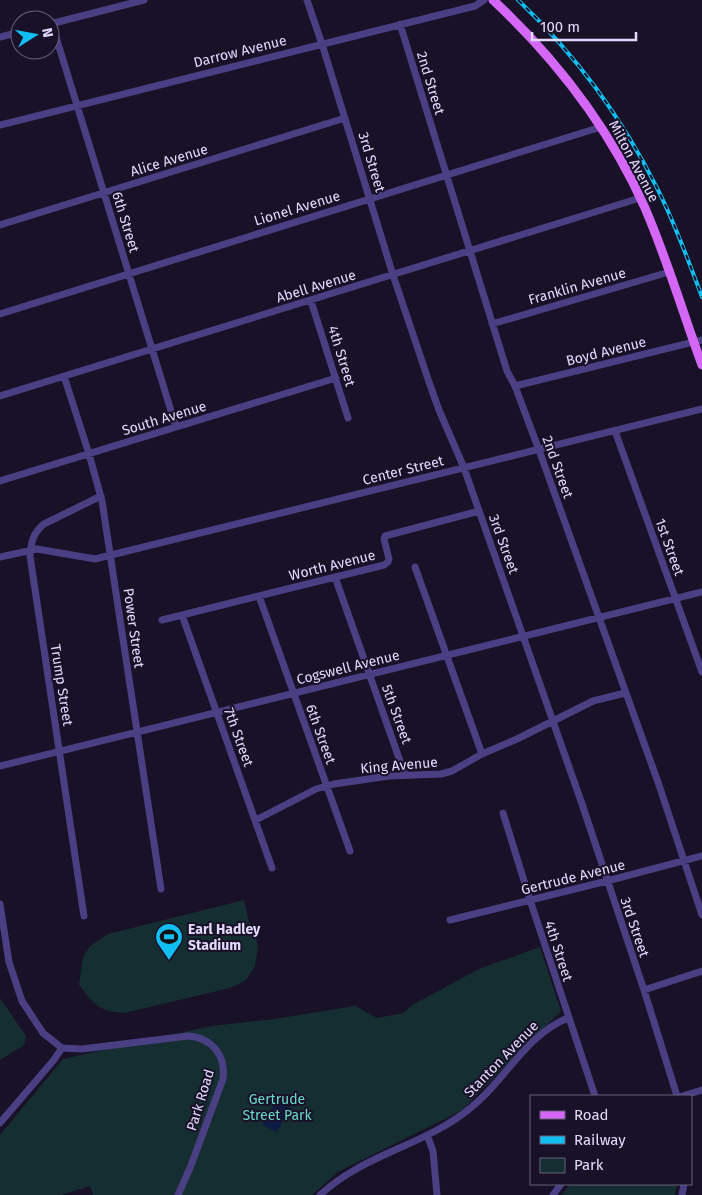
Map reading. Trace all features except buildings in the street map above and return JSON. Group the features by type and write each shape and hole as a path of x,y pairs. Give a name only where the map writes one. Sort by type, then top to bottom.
{"main road":[{"name":"Milton Avenue","path":"494,0 554,61 578,92 625,167 640,198 698,341 702,365"}],"street":[{"path":"60,22 144,0"},
{"name":"3rd Street","path":"307,0 393,275 438,410 464,468 582,804 677,1095"},
{"name":"Darrow Avenue","path":"0,124 475,6 484,0"},
{"name":"2nd Street","path":"400,24 507,371 515,386 539,450 658,784 702,916"},
{"name":"6th Street","path":"60,52 176,427"},
{"name":"Alice Avenue","path":"0,225 345,118"},
{"name":"Lionel Avenue","path":"0,314 601,127"},
{"name":"Abell Avenue","path":"0,396 640,198"},
{"name":"Franklin Avenue","path":"492,324 669,272"},
{"name":"4th Street","path":"311,301 348,418"},
{"name":"Boyd Avenue","path":"515,386 698,341"},
{"name":"Power Street","path":"64,376 101,496 161,889"},
{"name":"South Avenue","path":"0,482 336,378"},
{"name":"Center Street","path":"0,557 30,550 56,552 95,559 702,409"},
{"name":"1st Street","path":"615,431 702,672"},
{"name":"Trump Street","path":"84,916 30,550 36,530 44,524 101,496"},
{"name":"Worth Avenue","path":"162,620 384,566 388,562 385,536 479,511"},
{"path":"415,567 482,754"},
{"name":"5th Street","path":"335,578 405,775"},
{"name":"Cogswell Avenue","path":"0,766 702,592"},
{"name":"6th Street","path":"259,596 350,852"},
{"name":"7th Street","path":"182,615 272,868"},
{"name":"King Avenue","path":"256,820 327,786 389,776 441,774 452,771 482,754 593,701 625,693"},
{"name":"4th Street","path":"503,813 568,1018 595,1095"},
{"name":"Gertrude Avenue","path":"450,920 702,856"},
{"path":"0,904 9,962 22,1001 43,1033 62,1048 0,1123"},
{"path":"644,990 702,971"},
{"name":"Stanton Avenue","path":"320,1195 335,1181 357,1167 427,1135 468,1111 488,1094 540,1035 556,1023 568,1018"},
{"name":"Park Road","path":"62,1048 82,1049 196,1036 207,1041 217,1050 223,1063 223,1079 178,1195"},
{"path":"685,1095 702,1090"},
{"path":"427,1135 433,1151 437,1195"}],"green space":[{"name":"Earl Hadley Stadium","path":"244,900 258,947 255,966 246,980 230,988 124,1013 108,1011 98,1006 79,985 83,957 90,946 108,934"},
{"name":"Gertrude Street Park","path":"540,947 561,1011 461,1111 338,1172 312,1195 93,1195 90,1186 61,1195 0,1195 0,1135 63,1059 211,1026 274,1019 355,1006 377,1018 403,1013 414,1004 479,969"},
{"path":"0,998 26,1036 24,1045 0,1060"},
{"path":"569,1185 677,1185 675,1195 562,1195"}],"water":[{"path":"277,1098 291,1106 277,1132 263,1125"}],"railway":[{"path":"518,0 559,42 578,65 629,137 664,201 702,297"}],"place":[{"name":"Earl Hadley Stadium","path":"169,961"}]}
